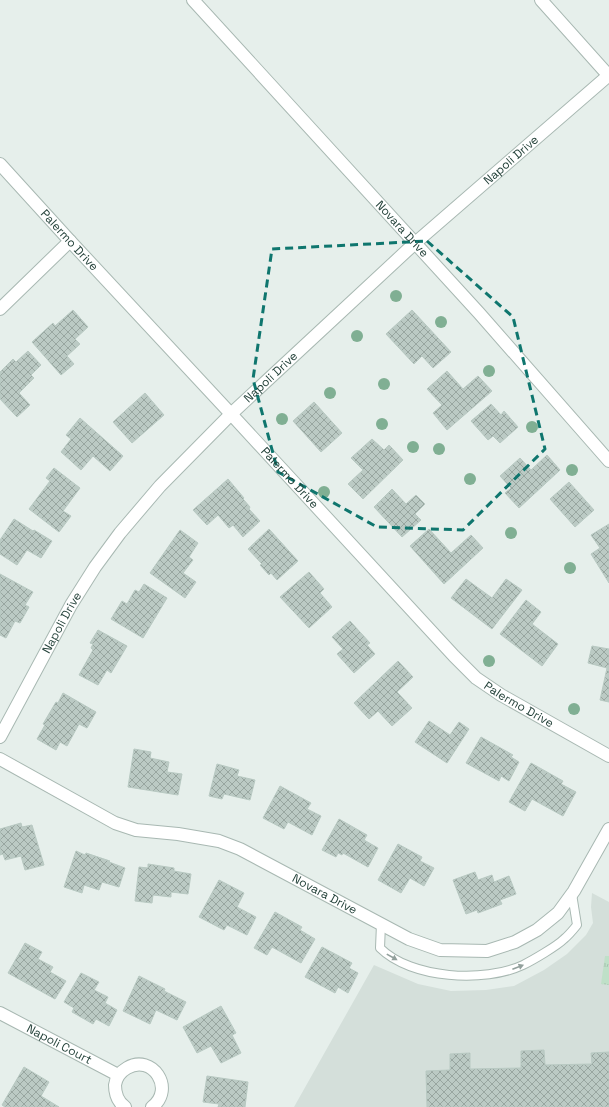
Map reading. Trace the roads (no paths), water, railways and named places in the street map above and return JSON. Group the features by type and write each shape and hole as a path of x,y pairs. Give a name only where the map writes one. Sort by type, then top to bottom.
{"street":[{"name":"Novara Drive","path":"193,0 414,244 479,313 609,461"},
{"path":"541,0 609,75"},
{"name":"Napoli Drive","path":"0,737 71,605 95,567 124,528 160,486 231,414 414,244 609,75"},
{"name":"Palermo Drive","path":"0,164 476,678 501,695 609,756"},
{"path":"0,309 70,241"},
{"name":"Novara Drive","path":"0,759 115,823 136,830 178,834 219,841 240,849 409,939 440,950 487,951 515,942 537,930 558,913 572,894 609,829"},
{"name":"Napoli Court","path":"0,1014 118,1075"},
{"path":"125,1107 117,1098 115,1090 118,1075 130,1066 138,1064 153,1069 161,1082 162,1090 160,1097 152,1107"}],"lane":[{"path":"381,924 380,948 393,958 409,966 430,972 481,976 506,971 523,965 564,940 577,925 572,894"}]}
